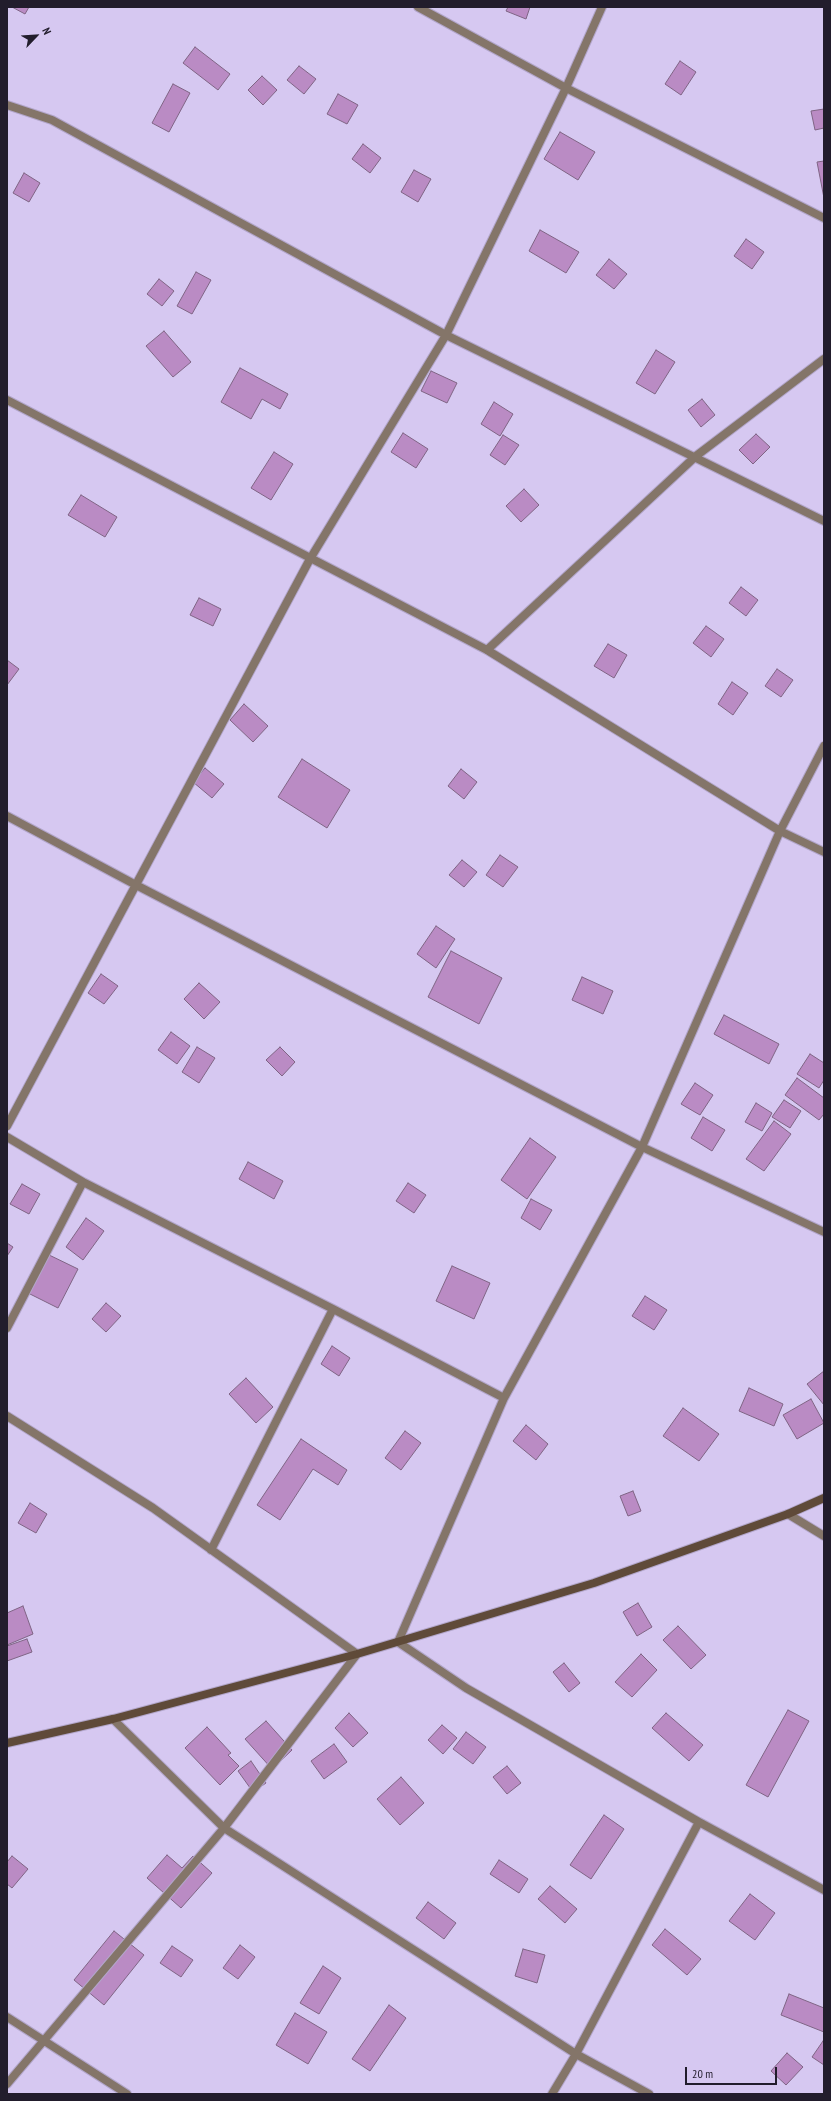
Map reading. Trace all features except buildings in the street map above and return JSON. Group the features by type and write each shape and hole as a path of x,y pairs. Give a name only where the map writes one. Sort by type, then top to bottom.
{"main road":[{"path":"7,1743 113,1719 398,1642 594,1583 788,1514 824,1498"}],"street":[{"path":"418,7 566,88 824,218"},
{"path":"7,1126 310,559 446,335 566,88 602,7"},
{"path":"7,105 52,120 446,335 696,456 824,521"},
{"path":"487,650 696,456 824,360"},
{"path":"7,400 487,650 780,831 824,852"},
{"path":"824,746 780,831 642,1147 504,1398 398,1642 466,1688 699,1822 824,1890"},
{"path":"7,816 136,885 642,1147 824,1232"},
{"path":"7,1137 83,1182 333,1308 504,1398"},
{"path":"7,1328 83,1182"},
{"path":"211,1550 333,1308"},
{"path":"7,1416 153,1508 357,1654 224,1828 7,2084"},
{"path":"788,1514 824,1536"},
{"path":"113,1719 224,1828 576,2054 649,2094"},
{"path":"552,2094 576,2054 699,1822"},
{"path":"7,2017 127,2094"}]}
